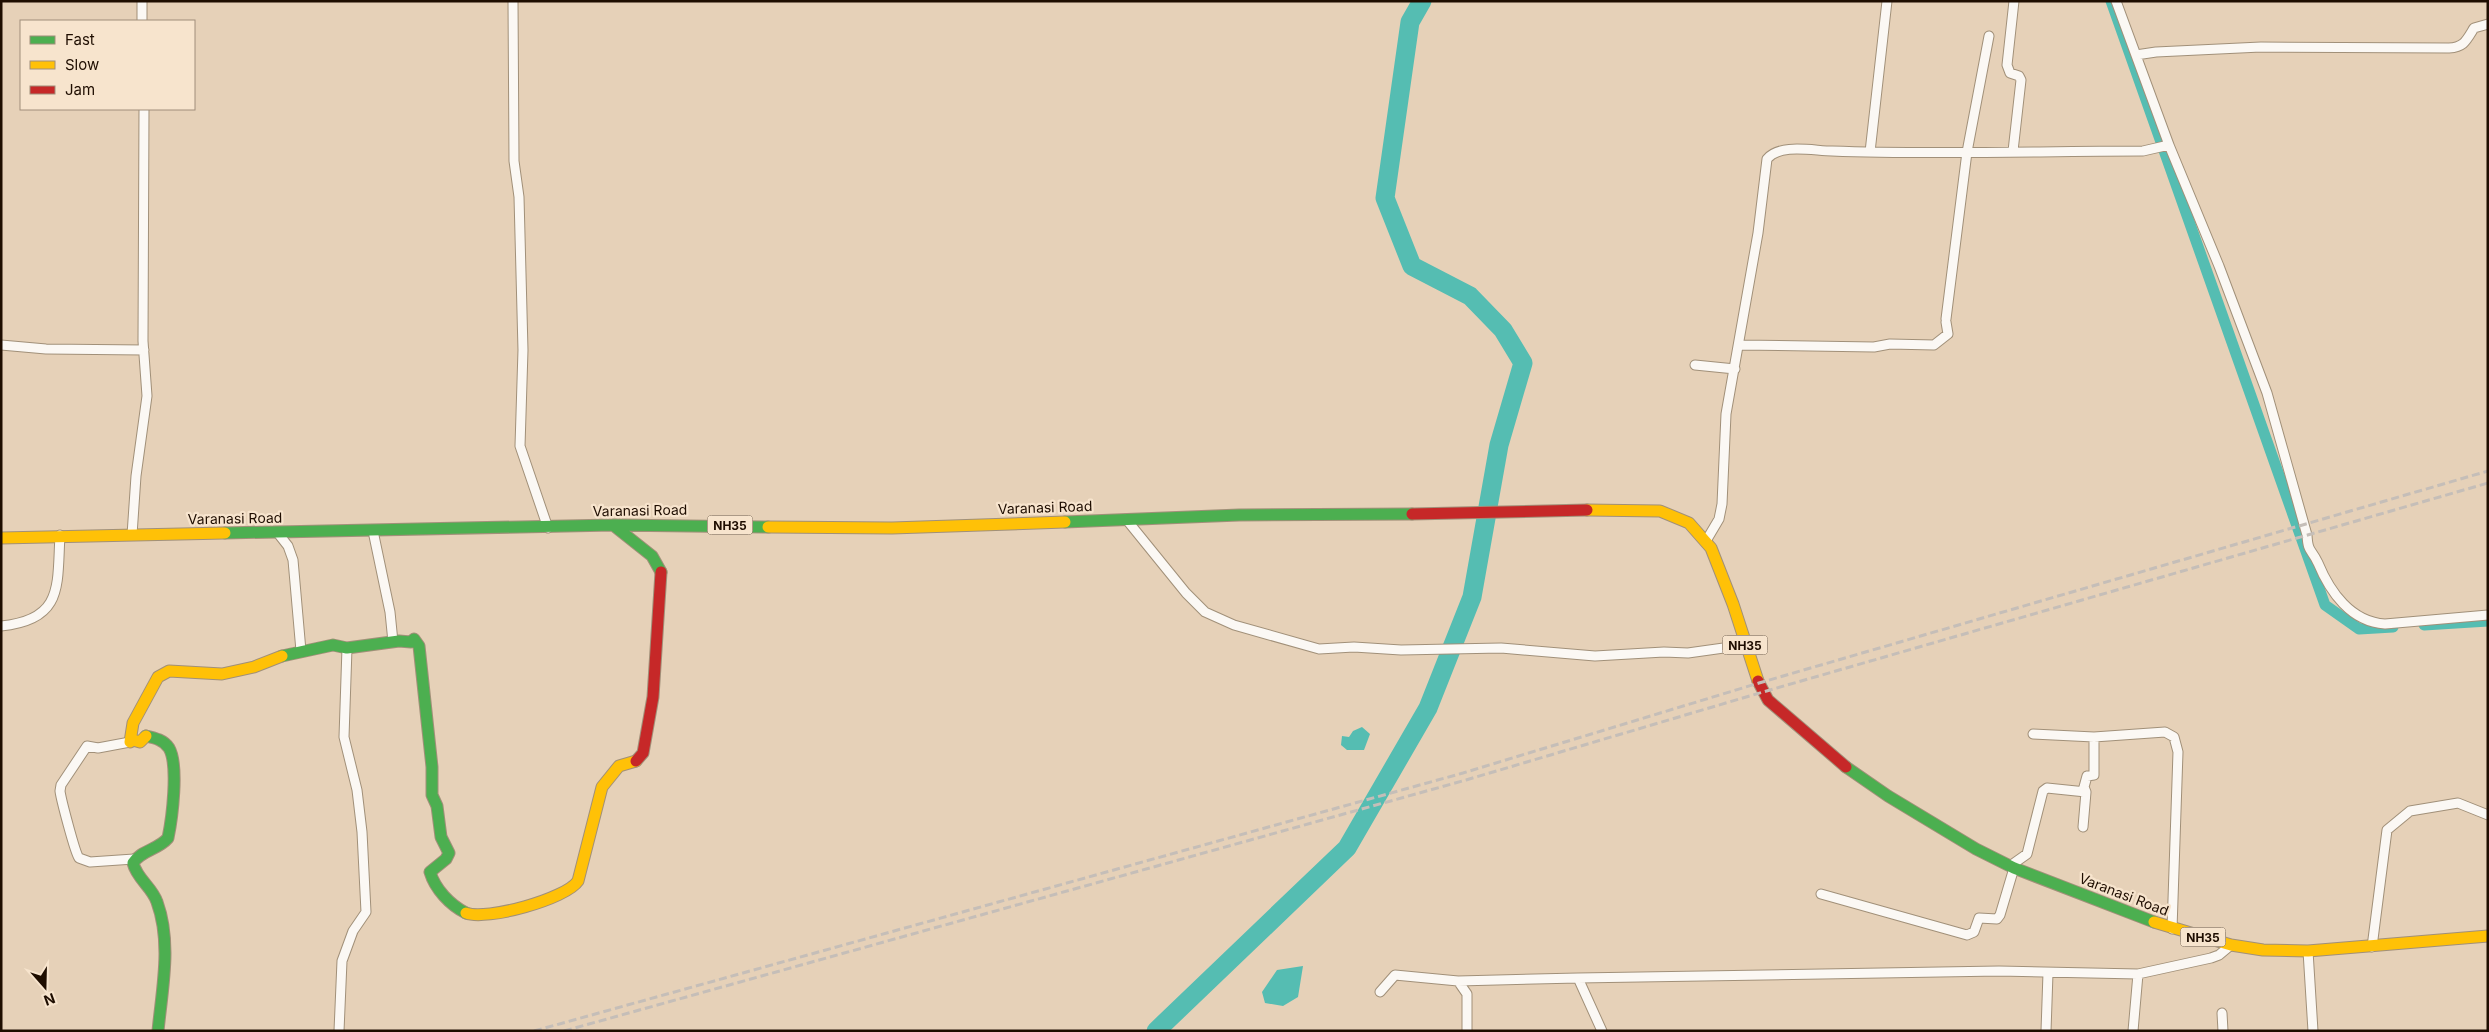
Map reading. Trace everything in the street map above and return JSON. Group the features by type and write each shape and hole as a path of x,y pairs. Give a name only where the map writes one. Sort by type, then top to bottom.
{"main road":[{"name":"Varanasi Road","path":"1,538 60,535 548,528 613,525 892,528 1240,515 1460,514 1620,509 1660,511 1689,522 1706,541"},
{"path":"158,1031 165,935 155,894 133,867 134,859 161,846 168,838 174,759 168,746 156,738 144,736 140,742 133,740 130,742 133,723 156,680 164,673 177,671 222,674 254,667 265,661 334,645 347,648 405,640 411,642 414,640 419,646 432,767 432,795 437,806 441,837 449,853 446,860 432,867 430,872 438,888 463,913 471,915 504,910 567,892 574,887 578,880 602,786 619,766 635,762 643,752 654,697 661,574 652,556 613,525"},
{"name":"NH35","path":"1706,541 1730,597 1745,645"},
{"name":"Varanasi Road","path":"1745,645 1762,692 1784,715 1844,766 1888,796 1976,849 2012,867 2172,928 2231,945 2263,950 2308,952 2488,936"}],"street":[{"path":"142,1 142,20"},
{"path":"513,1 514,161 519,197 522,350 519,439 521,454 548,528"},
{"path":"1870,152 1887,1"},
{"path":"2013,150 2021,80 2019,76 2010,73 2007,65 2014,1"},
{"path":"2116,1 2166,146 2219,266 2267,393 2307,535 2307,546 2316,558 2327,584 2349,609 2369,622 2385,624 2488,615"},
{"path":"2136,55 2161,51 2261,46 2449,48 2462,46 2467,42 2474,28 2488,24"},
{"path":"1739,345 1874,347 1934,345 1948,334 1946,320 1967,152 1989,36"},
{"path":"132,534 136,476 146,412 144,350 144,110"},
{"path":"1706,541 1719,519 1722,504 1725,425 1758,232 1767,158 1770,154 1782,150 1967,152 2151,149 2166,146"},
{"path":"1,345 46,349 144,350"},
{"path":"1696,365 1734,369"},
{"path":"1126,519 1186,593 1212,616 1245,628 1319,649 1354,647 1401,650 1501,648 1595,656 1664,652 1688,653 1745,645"},
{"path":"373,531 390,612 393,642"},
{"path":"276,532 288,546 293,560 301,652"},
{"path":"1,626 26,622 45,609 52,601 57,583 60,535"},
{"path":"339,1031 342,961 353,932 366,912 362,832 357,790 344,736 347,648"},
{"path":"2033,734 2094,737 2165,732 2174,737 2177,744 2172,928"},
{"path":"2083,827 2086,792 2084,787 2087,776 2094,774 2094,737"},
{"path":"130,742 98,748 87,746 61,785 60,791 72,832 74,849 79,858 90,862 134,859"},
{"path":"1821,894 1967,935 1974,932 1979,918 1997,918 2000,915 2012,867 2027,854 2043,791 2047,788 2086,792"},
{"path":"2372,947 2387,830 2410,811 2458,804 2488,815"},
{"path":"1380,992 1395,975 1458,981 1999,971 2138,974 2211,958 2219,955 2231,945"},
{"path":"2308,952 2313,1031"},
{"path":"2046,1031 2048,973"},
{"path":"2134,1031 2138,974"},
{"path":"1578,978 1602,1031"},
{"path":"1458,981 1467,994 1467,1031"},
{"path":"2222,1013 2223,1031"}],"water":[{"path":"1362,727 1370,734 1364,750 1347,750 1341,745 1342,736 1349,737 1353,731"},
{"path":"1303,966 1298,997 1283,1006 1265,1003 1262,992 1277,970"}],"waterway":[{"path":"1156,1031 1347,848 1428,708 1472,597 1499,445 1523,363 1503,330 1470,296 1412,266 1385,198 1410,22 1422,1"},
{"path":"2111,1 2325,605 2359,629 2393,627"},
{"path":"2424,625 2488,621"}],"railway":[{"path":"534,1031 1463,773 1759,683 2488,471"},
{"path":"564,1031 1466,780 1763,692 2488,483"}],"traffic: fast":[{"path":"1065,522 1239,515 1412,514"},
{"path":"613,525 652,556 661,572"},
{"path":"225,533 613,525 768,527"},
{"path":"282,656 333,645 347,648 399,641 411,642 414,639 419,646 432,767 432,795 437,806 441,837 449,853 446,859 430,872 435,884 444,896 454,906 466,913"},
{"path":"146,736 162,741 167,745 174,767 173,806 168,838 140,855 133,863 138,874 155,897 162,918 165,966 158,1031"},
{"path":"1846,767 1888,796 1976,849 2014,868 2154,922"}],"traffic: slow":[{"path":"1587,510 1660,511 1689,523 1711,548 1733,604 1758,681"},
{"path":"768,527 892,528 1065,522"},
{"path":"1,538 225,533"},
{"path":"146,736 140,742 133,740 130,742 133,723 158,677 169,671 222,674 254,667 282,656"},
{"path":"466,913 476,915 490,914 525,907 558,895 571,888 578,881 602,787 619,766 636,761"},
{"path":"2154,922 2231,945 2263,950 2308,951 2488,936"}],"traffic: jam":[{"path":"1412,514 1587,510"},
{"path":"636,761 643,753 653,697 661,572"},
{"path":"1758,681 1768,700 1846,767"}]}
